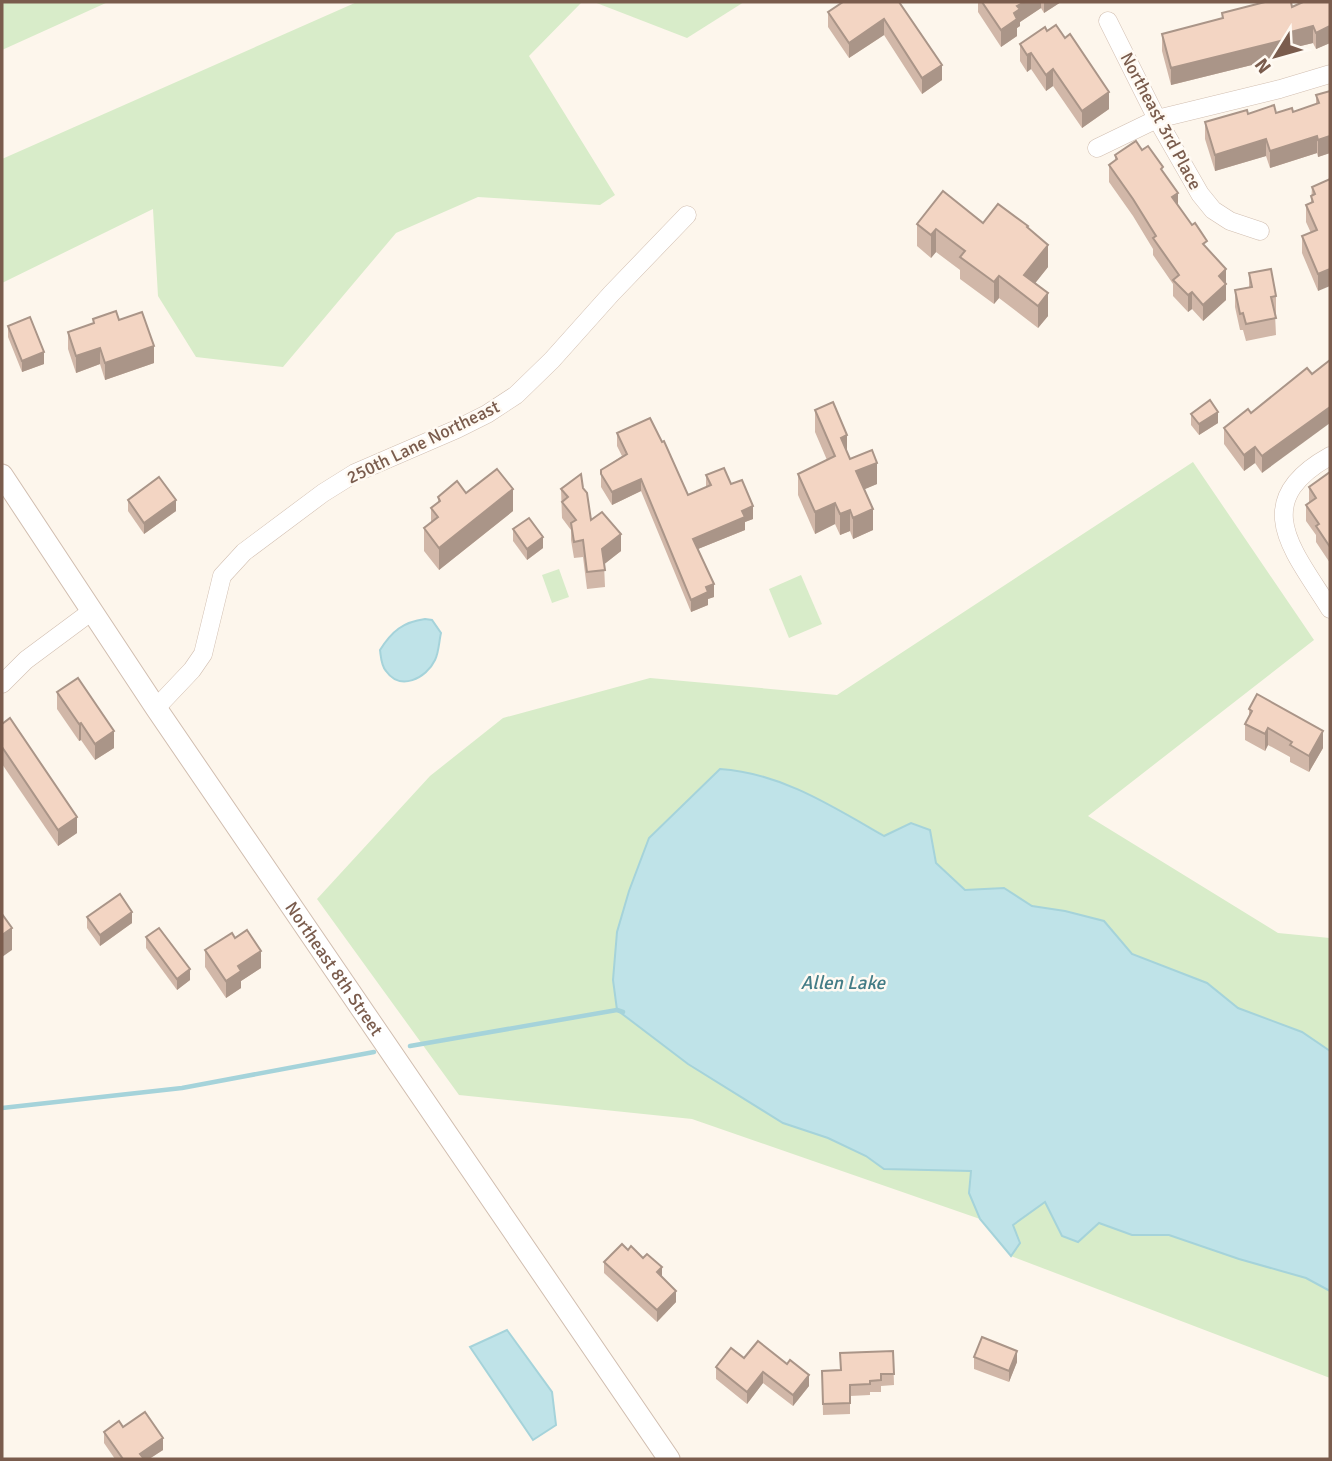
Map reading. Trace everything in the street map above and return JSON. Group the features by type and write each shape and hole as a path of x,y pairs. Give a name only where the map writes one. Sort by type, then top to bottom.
{"street":[{"name":"Northeast 3rd Place","path":"1108,21 1157,119 1200,194 1213,210 1230,222 1260,231"},
{"path":"1097,148 1157,119 1330,74"},
{"name":"250th Lane Northeast","path":"156,708 192,670 202,654 222,576 230,565 323,493 355,473 457,429 516,395 687,215"},
{"path":"1330,456 1317,463 1299,479 1289,493 1283,509 1283,527 1289,544 1330,609"},
{"name":"Northeast 8th Street","path":"2,475 156,708 669,1459"},
{"path":"2,684 26,660 92,611"}],"green space":[{"path":"2,2 108,2 2,50"},
{"path":"357,2 582,2 529,56 615,195 600,205 478,197 396,233 283,367 196,357 158,296 153,209 2,283 2,159"},
{"path":"594,2 744,2 687,38"},
{"path":"1193,462 1314,640 1088,816 1278,933 1330,938 1330,1051 1302,1032 1238,1008 1207,983 1132,954 1104,921 1032,906 1004,888 965,890 936,863 911,823 885,836 785,784 720,769 649,838 617,932 617,1010 783,1123 828,1138 866,1156 884,1169 971,1171 969,1193 980,1219 692,1119 459,1095 317,899 430,776 503,718 650,678 837,695"},
{"path":"559,569 569,597 552,603 542,575"},
{"path":"801,575 822,624 789,638 769,589"},
{"path":"1045,1202 1062,1236 1099,1222 1132,1235 1169,1235 1306,1278 1330,1291 1330,1378 1011,1256 1020,1243 1013,1225"}],"water":[{"path":"425,619 432,620 441,633 435,660 426,673 412,680 392,677 384,669 380,650 399,628"},
{"name":"Allen Lake","path":"720,769 785,784 884,836 911,823 930,830 936,863 965,890 1004,888 1032,906 1104,921 1132,954 1207,983 1238,1008 1302,1032 1330,1051 1330,1291 1306,1278 1169,1235 1132,1235 1099,1223 1078,1242 1062,1236 1045,1202 1013,1225 1020,1243 1011,1256 980,1219 969,1193 971,1171 884,1169 866,1156 828,1138 783,1123 688,1064 617,1010 613,980 617,932 649,838"},
{"path":"507,1330 552,1392 556,1425 533,1440 470,1347"}],"building":[{"path":"843,2 899,2 942,65 922,78 884,19 849,43 828,12"},
{"path":"982,2 1024,2 1017,6 1020,9 1014,13 1017,19 1001,30"},
{"path":"1265,2 1291,2 1292,7 1303,2 1330,2 1330,26 1316,33 1313,26 1287,33 1288,39 1171,68 1162,34 1223,18 1222,13"},
{"path":"1056,25 1065,38 1070,34 1109,92 1082,111 1053,69 1046,75 1031,53 1027,55 1020,44 1045,27 1047,31"},
{"path":"1330,91 1330,136 1318,140 1317,136 1270,151 1266,139 1215,155 1205,122 1247,110 1248,114 1274,105 1276,113 1292,108 1293,112 1319,103 1316,95"},
{"path":"1136,141 1142,150 1148,146 1163,167 1161,169 1178,193 1172,197 1207,241 1203,244 1226,269 1219,276 1226,284 1203,305 1192,292 1188,295 1173,280 1179,275 1109,165 1117,159 1115,155"},
{"path":"1330,179 1330,269 1318,274 1302,236 1317,230 1306,205 1313,202 1311,196 1315,194 1312,187"},
{"path":"943,191 983,223 998,204 1048,245 1024,275 1048,293 1038,306 999,276 994,282 960,257 965,251 936,229 931,235 917,224"},
{"path":"1271,269 1276,296 1271,297 1276,318 1246,324 1243,313 1240,314 1235,290 1252,287 1249,273"},
{"path":"116,311 119,320 142,312 154,346 105,363 100,348 76,356 68,332 94,323 93,319"},
{"path":"30,317 44,352 22,361 8,326"},
{"path":"1330,360 1330,407 1262,456 1255,447 1244,455 1224,428 1248,409 1251,413 1307,368 1312,374"},
{"path":"1210,400 1218,412 1199,424 1191,414"},
{"path":"833,402 847,435 841,438 850,459 872,450 877,463 856,471 873,509 853,518 850,510 840,514 835,503 815,512 798,474 835,456 815,410"},
{"path":"650,418 662,442 664,441 688,495 711,485 706,475 724,468 731,484 742,480 753,506 742,511 745,517 693,539 714,584 706,587 708,592 691,600 641,479 612,492 601,474 601,470 627,454 617,433"},
{"path":"497,469 513,489 439,548 424,528 438,517 431,508 440,501 438,497 457,481 466,493"},
{"path":"1330,472 1330,547 1306,505 1316,498 1309,487"},
{"path":"581,474 591,520 602,512 621,534 602,549 605,570 587,572 583,540 574,542 571,523 576,520 562,502 568,497 561,489"},
{"path":"159,477 176,500 144,523 128,500"},
{"path":"529,518 543,537 527,549 513,529"},
{"path":"78,678 114,731 95,744 57,692"},
{"path":"1257,694 1323,731 1309,756 1268,728 1265,734 1245,724"},
{"path":"10,718 77,817 58,830 2,747 2,724"},
{"path":"120,894 132,912 100,935 87,917"},
{"path":"2,914 12,928 2,935"},
{"path":"159,928 190,969 177,979 146,937"},
{"path":"247,930 261,951 238,966 241,971 226,981 205,950 232,933 235,938"},
{"path":"622,1244 628,1250 631,1246 643,1258 647,1254 662,1267 657,1272 676,1291 657,1310 604,1262"},
{"path":"982,1337 1017,1351 1009,1371 974,1357"},
{"path":"758,1341 787,1364 790,1360 809,1375 793,1395 763,1372 747,1392 716,1367 731,1348 744,1358"},
{"path":"893,1351 894,1374 881,1374 881,1380 870,1381 870,1384 850,1385 850,1403 823,1404 822,1371 841,1370 840,1353"},
{"path":"145,1412 163,1438 140,1454 144,1459 123,1459 104,1432 119,1421 123,1427"}],"waterway":[{"path":"410,1046 617,1010 623,1012"},
{"path":"2,1108 182,1088 374,1052"}]}
